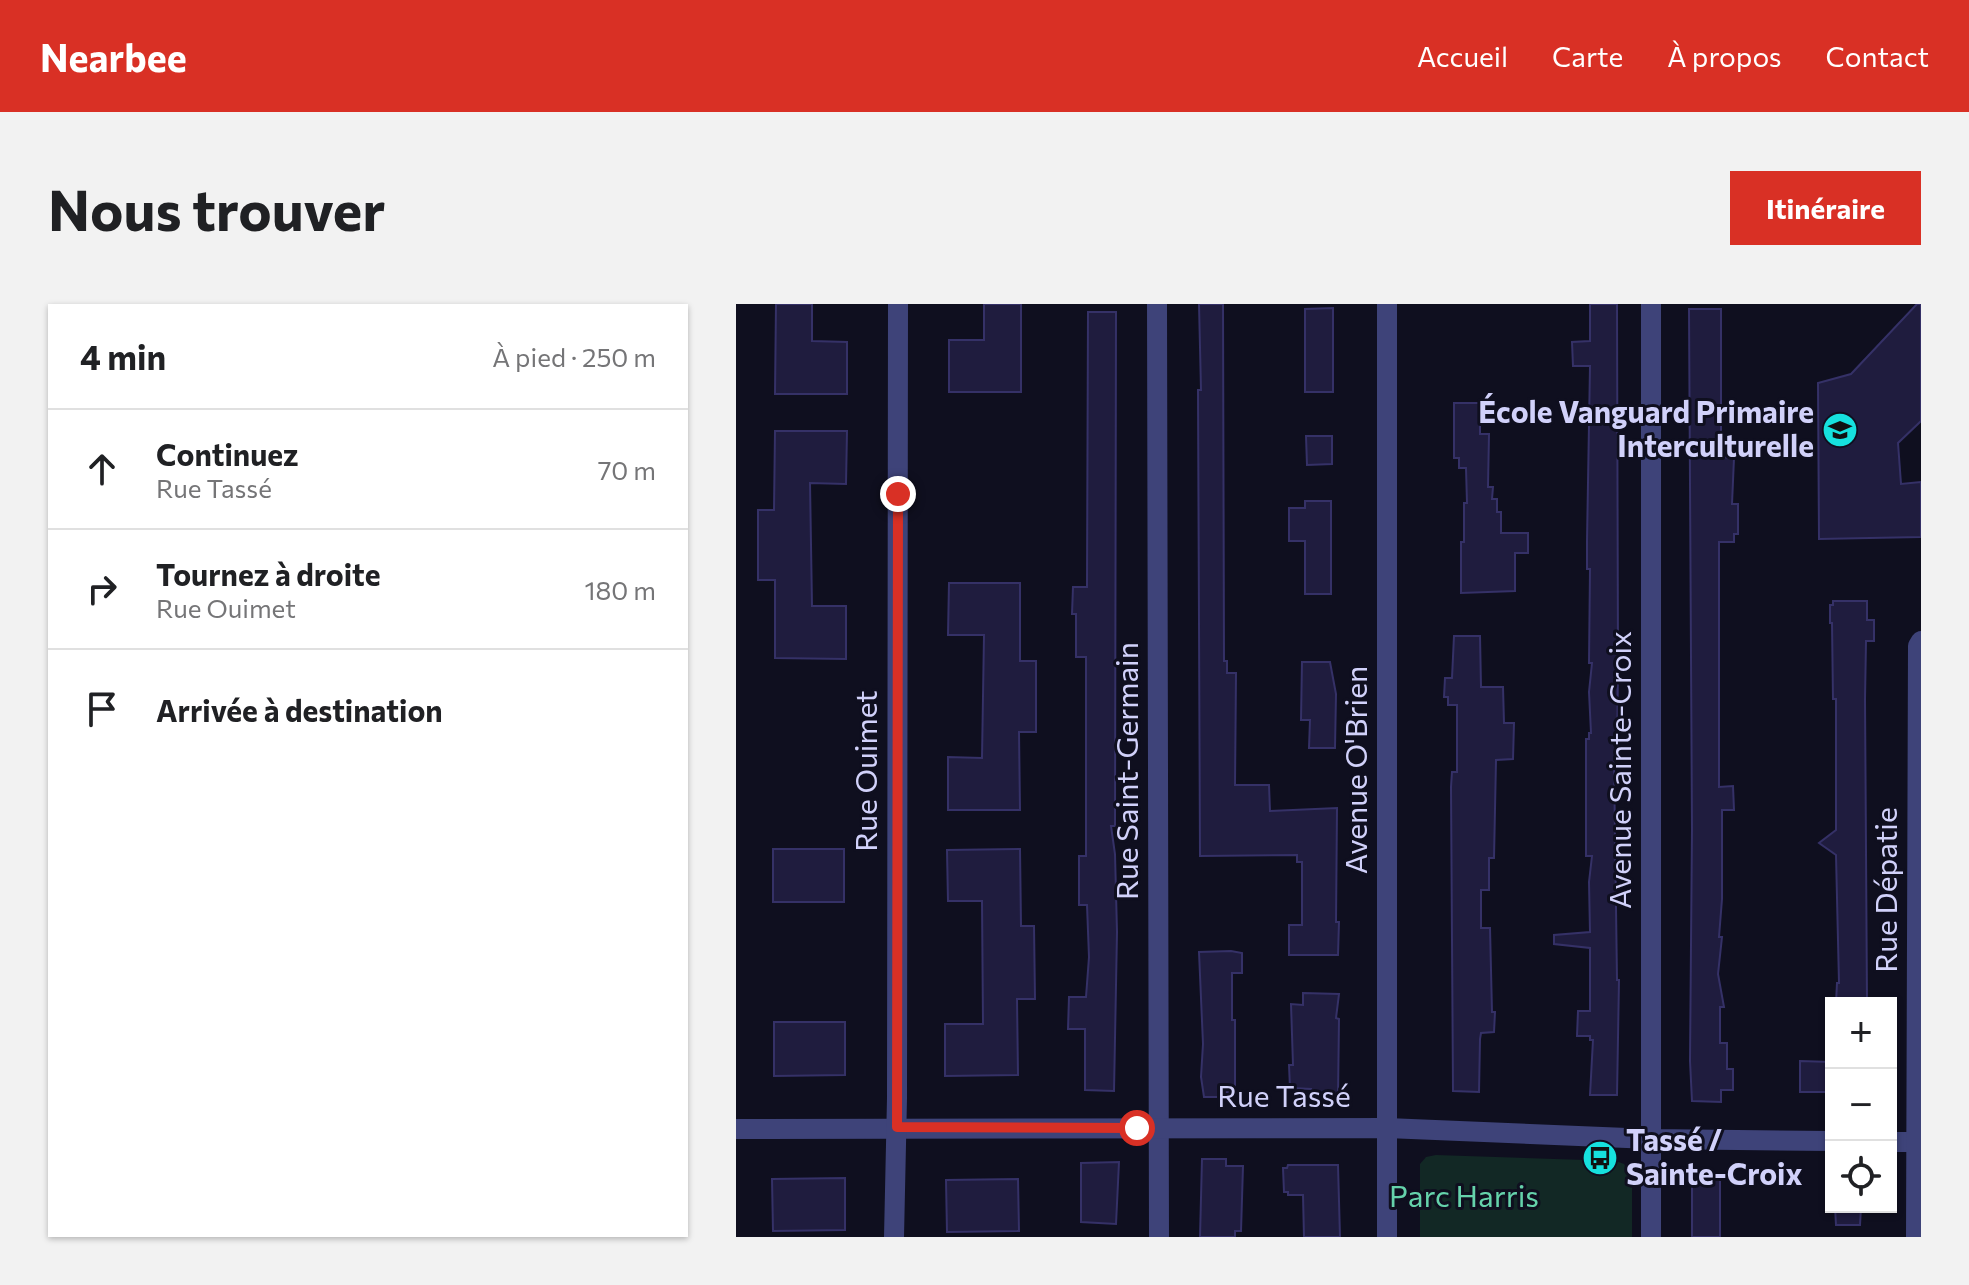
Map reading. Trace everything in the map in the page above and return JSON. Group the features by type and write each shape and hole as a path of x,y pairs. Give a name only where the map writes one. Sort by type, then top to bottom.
{"street":[{"name":"Rue Ouimet","path":"894,1237 897,1127 898,304"},
{"name":"Rue Saint-Germain","path":"1157,304 1159,1237"},
{"name":"Avenue O'Brien","path":"1387,304 1387,1237"},
{"name":"Avenue Sainte-Croix","path":"1651,304 1651,1237"},
{"name":"Rue Dépatie","path":"1916,1237 1919,1142 1918,646 1921,641"},
{"name":"Rue Tassé","path":"736,1129 1387,1128 1651,1139 1825,1141"},
{"path":"1897,1142 1919,1142"}],"green space":[{"name":"Parc Harris","path":"1426,1157 1616,1161 1624,1164 1632,1178 1632,1237 1420,1237 1420,1164"}],"building":[{"path":"776,304 812,304 812,341 847,342 847,394 775,394"},
{"path":"984,304 1021,304 1021,392 949,392 949,340 984,340"},
{"path":"1199,304 1223,304 1224,661 1227,661 1227,673 1236,673 1235,785 1269,785 1270,811 1337,808 1338,955 1289,955 1289,925 1302,925 1302,862 1297,862 1297,855 1200,856"},
{"path":"1590,304 1617,304 1618,663 1617,761 1614,761 1619,980 1617,1095 1590,1095 1593,1040 1590,1036 1577,1036 1578,1011 1590,1011 1590,948 1554,944 1554,935 1590,932 1592,856 1586,856 1586,739 1591,733 1589,692 1592,663 1589,663 1590,569 1587,569 1590,366 1573,366 1572,342 1590,341"},
{"path":"1917,304 1921,304 1921,421 1898,443 1901,484 1921,482 1921,537 1819,539 1818,383 1851,374"},
{"path":"1333,308 1333,392 1305,392 1305,309"},
{"path":"1689,309 1721,309 1721,457 1734,458 1732,504 1738,504 1738,534 1734,534 1734,542 1719,542 1719,787 1733,786 1734,810 1722,810 1719,937 1722,937 1718,974 1724,1007 1720,1007 1720,1043 1727,1043 1727,1069 1733,1069 1733,1090 1721,1090 1721,1102 1692,1101 1690,1061"},
{"path":"1088,312 1116,312 1115,826 1111,826 1115,854 1117,932 1114,1091 1085,1090 1085,1029 1068,1029 1069,997 1086,997 1089,957 1087,905 1079,905 1079,856 1086,856 1086,657 1076,657 1076,614 1072,614 1073,587 1087,587"},
{"path":"1454,403 1480,403 1480,434 1489,434 1488,487 1493,487 1492,499 1497,499 1497,512 1501,512 1501,533 1528,533 1528,553 1515,553 1515,591 1461,593 1466,468 1459,468 1459,458 1454,458"},
{"path":"775,431 847,431 846,484 810,483 812,606 846,606 846,659 775,658 775,580 758,580 758,510 774,510"},
{"path":"1306,436 1332,436 1332,464 1307,465"},
{"path":"1305,501 1331,501 1331,594 1305,594 1305,541 1289,541 1289,508 1305,508"},
{"path":"949,583 1020,583 1020,661 1036,661 1036,732 1019,732 1020,810 948,810 948,757 982,758 984,635 948,635"},
{"path":"1833,601 1867,601 1867,620 1874,620 1874,641 1866,641 1867,997 1836,997 1839,983 1836,855 1819,843 1836,830 1836,699 1833,699 1830,623 1830,605"},
{"path":"1454,636 1480,636 1481,687 1503,687 1504,723 1514,723 1513,759 1496,760 1494,858 1489,858 1489,890 1481,890 1481,928 1490,928 1492,1012 1495,1012 1494,1032 1481,1033 1479,1092 1453,1091 1451,787 1452,772 1457,772 1457,705 1448,705 1448,697 1444,697 1445,678 1452,678"},
{"path":"1302,662 1330,662 1336,694 1335,748 1309,748 1310,720 1301,720"},
{"path":"773,849 844,849 844,902 773,902"},
{"path":"1020,849 1021,926 1034,926 1035,999 1017,999 1018,1075 945,1076 945,1024 983,1024 982,901 948,901 947,850"},
{"path":"1199,952 1242,953 1242,973 1232,973 1235,1092 1227,1092 1227,1097 1204,1097"},
{"path":"1303,993 1339,994 1336,1018 1339,1019 1338,1097 1311,1098 1311,1089 1290,1088 1289,1065 1293,1065 1291,1004 1303,1005"},
{"path":"774,1022 845,1022 845,1075 774,1076"},
{"path":"1800,1061 1825,1062 1825,1092 1800,1092"},
{"path":"1202,1159 1226,1159 1226,1166 1243,1166 1241,1231 1235,1231 1235,1237 1200,1237"},
{"path":"1119,1162 1116,1224 1081,1222 1081,1163"},
{"path":"1288,1165 1338,1165 1340,1237 1304,1237 1303,1195 1284,1192 1283,1168"},
{"path":"1692,1173 1720,1174 1720,1237 1692,1237"},
{"path":"845,1178 845,1230 773,1231 772,1179"},
{"path":"1018,1179 1019,1231 947,1232 946,1180"},
{"path":"1835,1213 1861,1213 1860,1225 1836,1225"}],"place":[{"name":"École Vanguard Primaire Interculturelle","path":"1840,430"},
{"name":"Tassé / Sainte-Croix","path":"1600,1158"}],"route":[{"path":"898,494 897,1127 1137,1128"}]}
